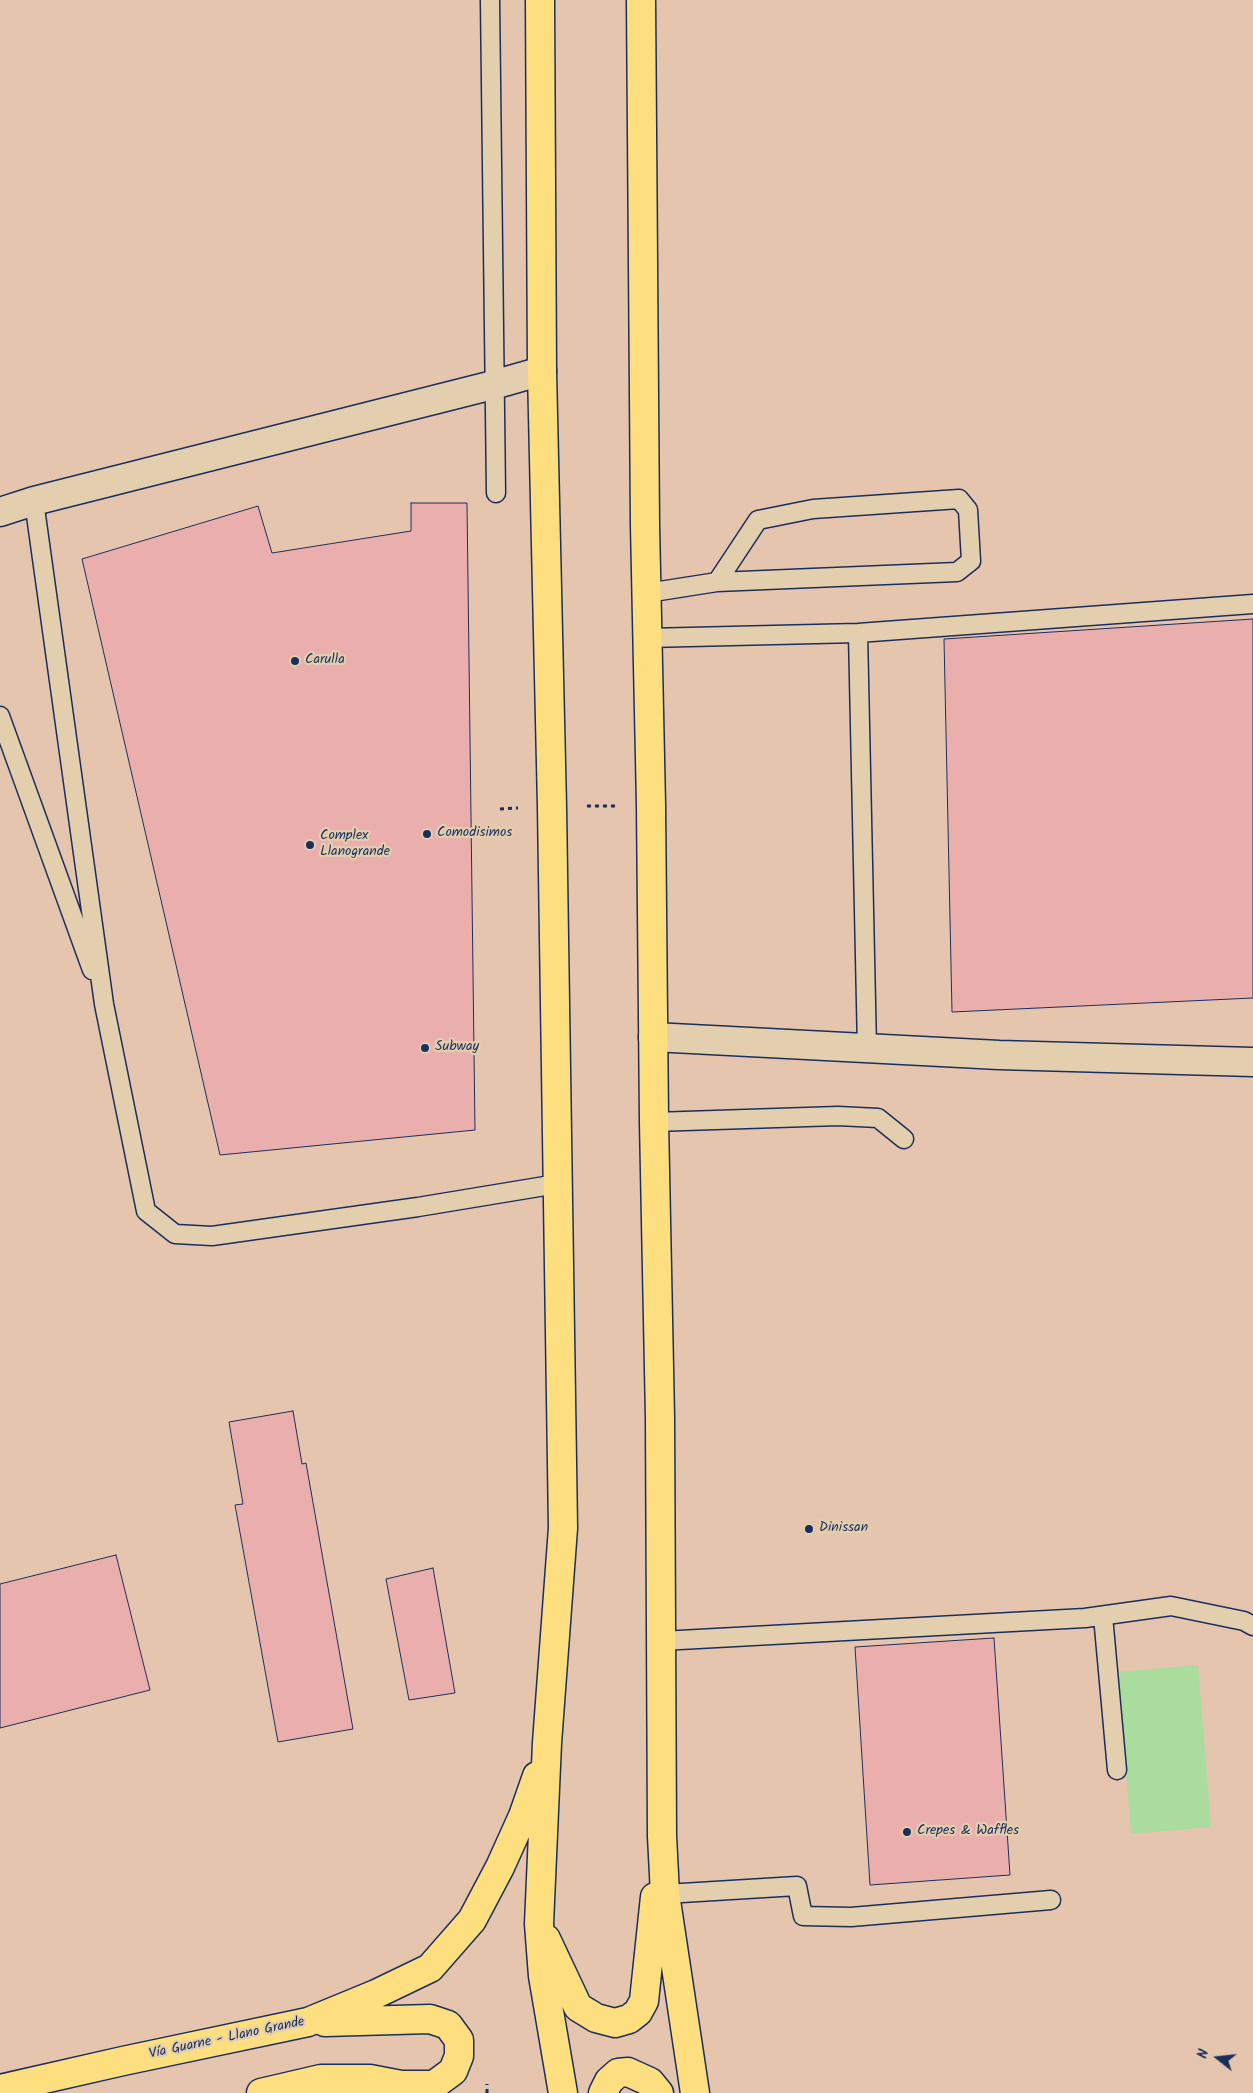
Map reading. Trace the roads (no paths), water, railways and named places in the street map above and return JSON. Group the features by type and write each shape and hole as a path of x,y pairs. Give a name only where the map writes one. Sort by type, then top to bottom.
{"main road":[{"path":"540,0 542,371 563,1528 547,1743 539,1924 543,1976 563,2093"},
{"path":"641,0 647,592 652,805 654,1122 660,1418 662,1836 665,1894 695,2093"},
{"name":"Vía Guarne - Llano Grande","path":"0,2090 123,2061 308,2022 376,1994 430,1968 472,1920 500,1867 523,1816 547,1743"},
{"path":"539,1924 578,2007 596,2018 615,2023 629,2019 638,2012 644,2001 662,1836"},
{"path":"261,2093 320,2078 370,2079 401,2085 434,2085 453,2071 459,2056 459,2040 448,2025 430,2019 308,2022"},
{"path":"603,2093 610,2080 618,2073 628,2072 650,2082 659,2093"}],"street":[{"path":"0,512 34,501 542,371"},
{"path":"654,1037 999,1055 1253,1062"}],"lane":[{"path":"490,0 493,385 496,493"},
{"path":"647,592 717,582 957,572 971,561 968,510 959,499 813,509 758,520 717,582"},
{"path":"34,501 104,1004 146,1211 175,1234 212,1236 418,1207 558,1184"},
{"path":"648,638 858,633 1253,604"},
{"path":"858,633 867,1048"},
{"path":"0,716 104,1004"},
{"path":"654,1122 838,1116 878,1118 904,1139"},
{"path":"661,1641 1103,1616 1171,1606 1244,1621 1253,1626"},
{"path":"1103,1616 1117,1770"},
{"path":"665,1894 797,1886 804,1916 842,1916 1051,1900"}],"place":[{"name":"Carulla","path":"295,661"},
{"name":"Comodisimos","path":"427,834"},
{"name":"Complex Llanogrande","path":"310,845"},
{"name":"Subway","path":"425,1048"},
{"name":"Dinissan","path":"809,1529"},
{"name":"Crepes & Waffles","path":"907,1832"}]}
